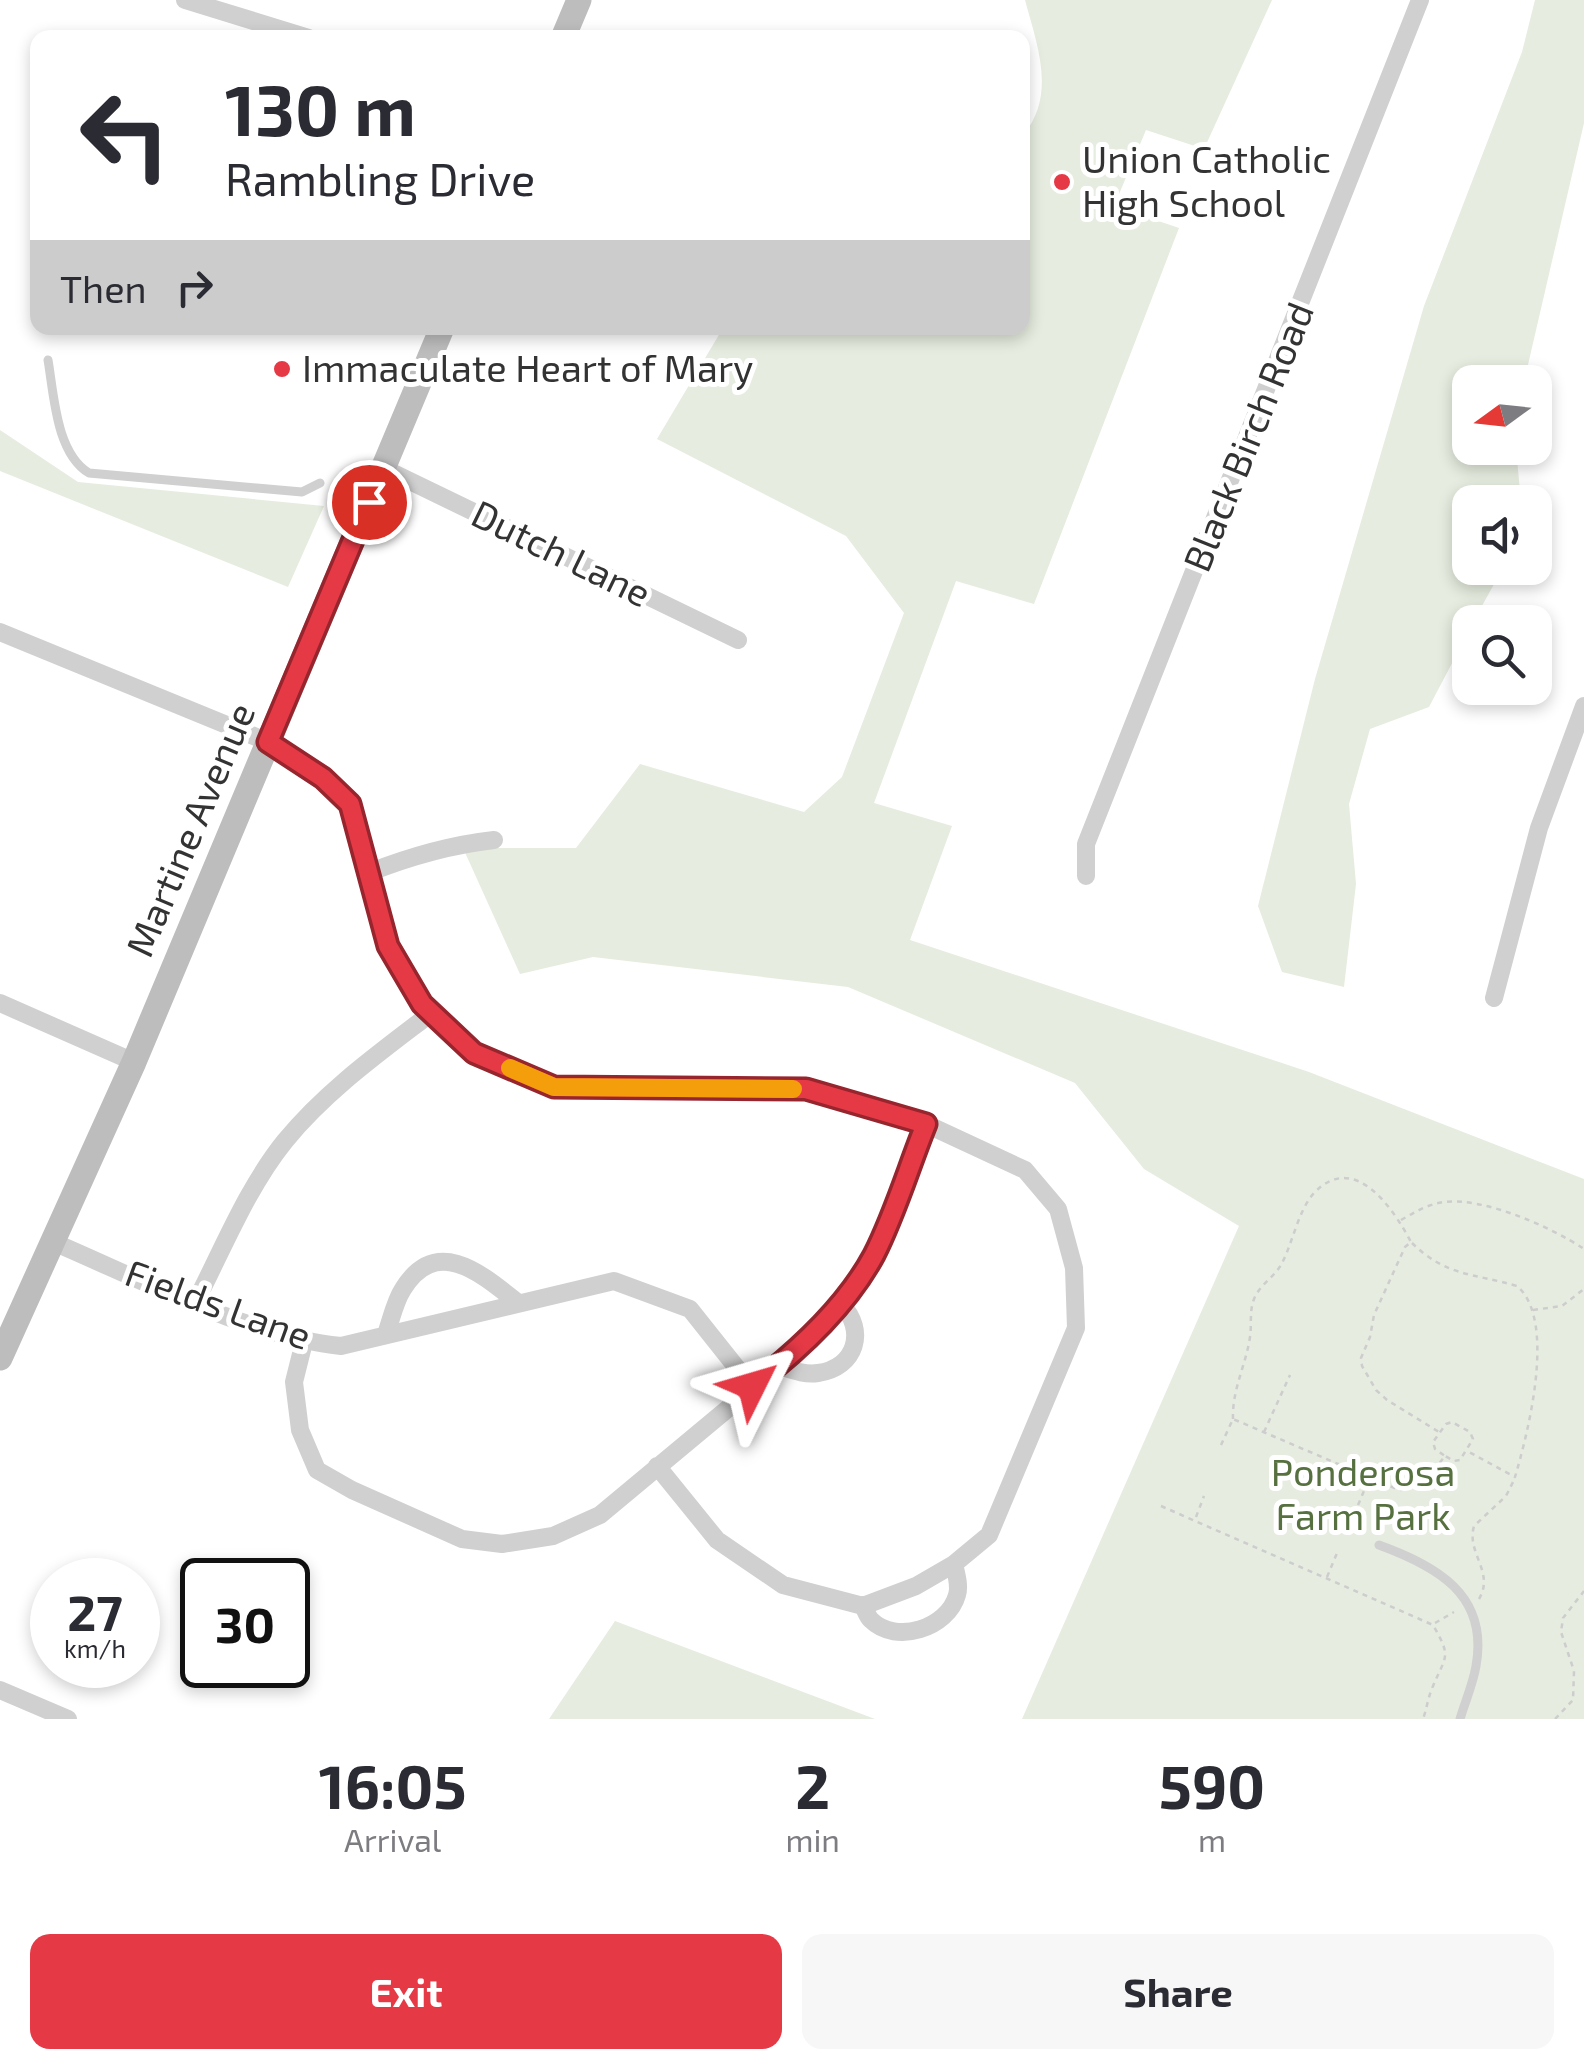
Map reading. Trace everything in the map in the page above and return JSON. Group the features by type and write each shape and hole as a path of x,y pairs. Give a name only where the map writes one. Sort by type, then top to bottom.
{"main road":[{"path":"566,30 579,0"},
{"name":"Martine Avenue","path":"0,1358 134,1062 439,335"}],"street":[{"path":"185,0 283,30"},
{"name":"Black Birch Road","path":"1086,876 1086,844 1420,0"},
{"name":"Dutch Lane","path":"383,468 738,640"},
{"path":"0,632 268,742 323,778 350,804 388,946 430,1014 474,1053 554,1087 806,1089 926,1124 1025,1170 1058,1209 1074,1268 1076,1328 989,1534 954,1564 916,1586 863,1606 783,1586 717,1540 657,1466"},
{"path":"1494,998 1539,828 1584,706"},
{"path":"368,873 430,850 494,840"},
{"path":"0,1002 134,1062"},
{"path":"195,1303 264,1171 286,1140 339,1084 430,1014"},
{"path":"304,1342 294,1382 300,1430 317,1470 352,1490 462,1539 502,1544 554,1536 600,1514 779,1366 841,1304 874,1254 926,1124"},
{"name":"Fields Lane","path":"53,1242 195,1303 304,1342 341,1346 614,1281 690,1309 752,1386"},
{"path":"386,1334 402,1290 421,1268 439,1263 462,1263 477,1270 517,1302"},
{"path":"779,1366 805,1374 823,1373 852,1354 856,1327 841,1304"},
{"path":"863,1606 872,1621 898,1632 927,1628 950,1611 959,1592 954,1564"},
{"path":"0,1690 68,1719"}],"lane":[{"path":"48,360 64,440 78,467 89,473 302,492 320,483"},
{"path":"1379,1544 1453,1582 1467,1606 1476,1631 1476,1667 1460,1719"}],"path":[{"path":"1222,1445 1233,1419 1232,1400 1251,1334 1253,1301 1261,1285 1280,1268 1314,1194 1328,1184 1356,1180 1372,1187 1400,1220 1411,1242 1431,1261 1447,1269 1517,1286 1531,1310 1537,1349 1533,1398 1515,1476 1506,1496 1474,1526 1472,1544 1486,1583 1480,1599 1474,1602"},
{"path":"1400,1220 1434,1204 1461,1202 1498,1208 1584,1249"},
{"path":"1411,1242 1404,1247 1374,1315 1362,1366 1387,1400 1439,1432"},
{"path":"1531,1310 1562,1306 1584,1288"},
{"path":"1263,1433 1290,1374"},
{"path":"1233,1419 1392,1489 1407,1491 1422,1482 1445,1456"},
{"path":"1452,1422 1470,1432 1473,1440 1460,1460 1454,1461 1435,1449 1439,1432 1452,1422"},
{"path":"1467,1450 1515,1476"},
{"path":"1358,1505 1369,1479"},
{"path":"1194,1520 1204,1496"},
{"path":"1161,1506 1433,1624 1444,1644 1445,1666 1434,1682 1423,1719"},
{"path":"1326,1579 1336,1553"},
{"path":"1555,1719 1573,1700 1574,1671 1561,1632 1563,1618 1584,1591"},
{"path":"1433,1624 1456,1611"}],"green space":[{"name":"Ponderosa Farm Park","path":"1025,0 1272,0 1204,149 1146,130 1114,206 1179,228 1034,604 956,581 874,803 952,826 910,940 1309,1072 1584,1179 1584,1719 1022,1719 1239,1226 1144,1169 1075,1083 848,987 593,957 520,974 463,848 576,848 640,764 804,812 842,777 904,613 846,536 657,439 719,335 1030,335 1030,124 1042,87 1039,52"},
{"path":"1535,0 1584,0 1584,123 1528,365 1452,365 1452,465 1518,465 1519,485 1452,485 1452,585 1494,585 1482,605 1452,605 1452,663 1429,707 1370,729 1349,804 1356,884 1344,987 1282,972 1258,906 1315,679 1424,306 1522,52"},
{"path":"0,430 78,482 324,506 288,587 0,471"},
{"path":"615,1621 875,1719 549,1719"}],"slow traffic":[{"path":"510,1068 554,1087 793,1089"}],"place":[{"name":"Union Catholic High School","path":"1062,182"},
{"name":"Immaculate Heart of Mary","path":"282,369"}],"route":[{"path":"369,502 268,742 323,778 350,804 388,946 430,1014 474,1053 554,1087 806,1089 926,1124 874,1254 841,1304 779,1366 752,1386"}]}
